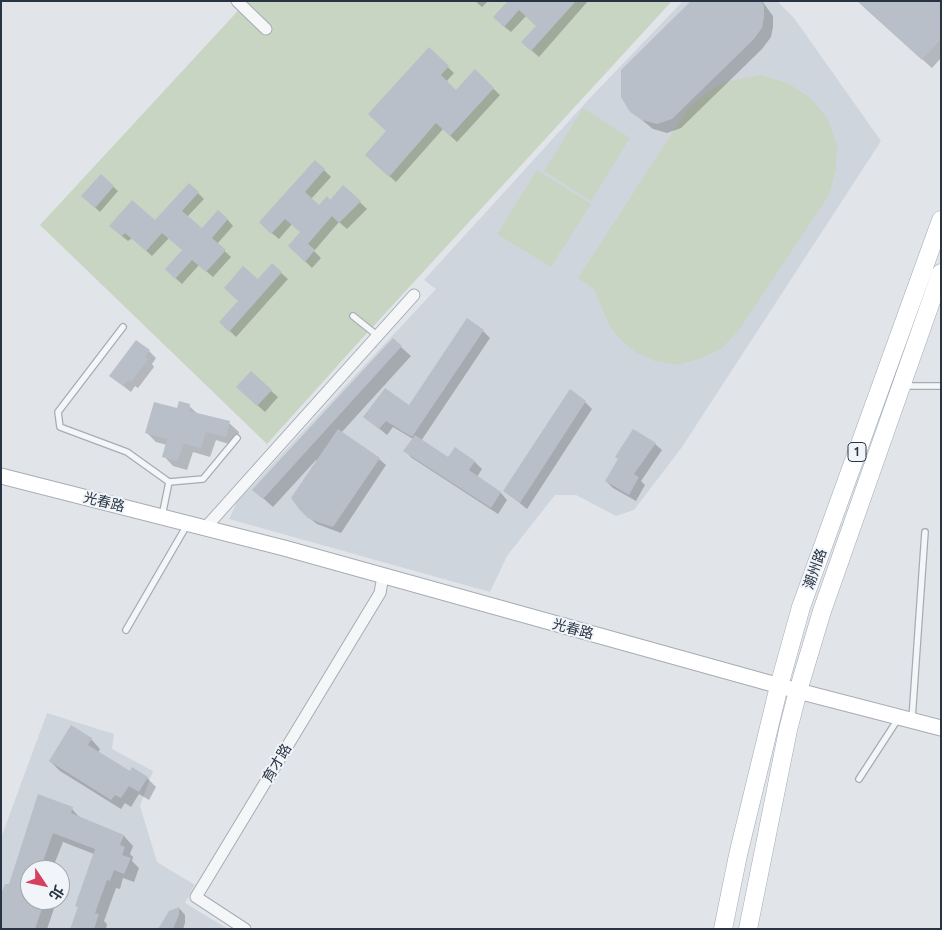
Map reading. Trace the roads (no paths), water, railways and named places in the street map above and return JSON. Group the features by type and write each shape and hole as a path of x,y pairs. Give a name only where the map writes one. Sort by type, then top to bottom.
{"main road":[{"name":"潮州路","path":"723,929 738,855 779,686 801,607 941,220"},
{"name":"潮州路","path":"748,929 798,691 822,611 941,273"},
{"name":"光春路","path":"1,476 162,516 779,686 941,728"}],"street":[{"path":"236,1 266,29"},
{"path":"206,528 414,295"},
{"name":"育才路","path":"245,929 196,897 380,593 383,576"}],"lane":[{"path":"354,316 378,336"},
{"path":"123,327 58,412 60,427 127,452 169,482 204,479 237,438"},
{"path":"901,386 941,386"},
{"path":"162,516 169,482"},
{"path":"126,630 188,523"},
{"path":"859,778 905,719 925,532"}]}
